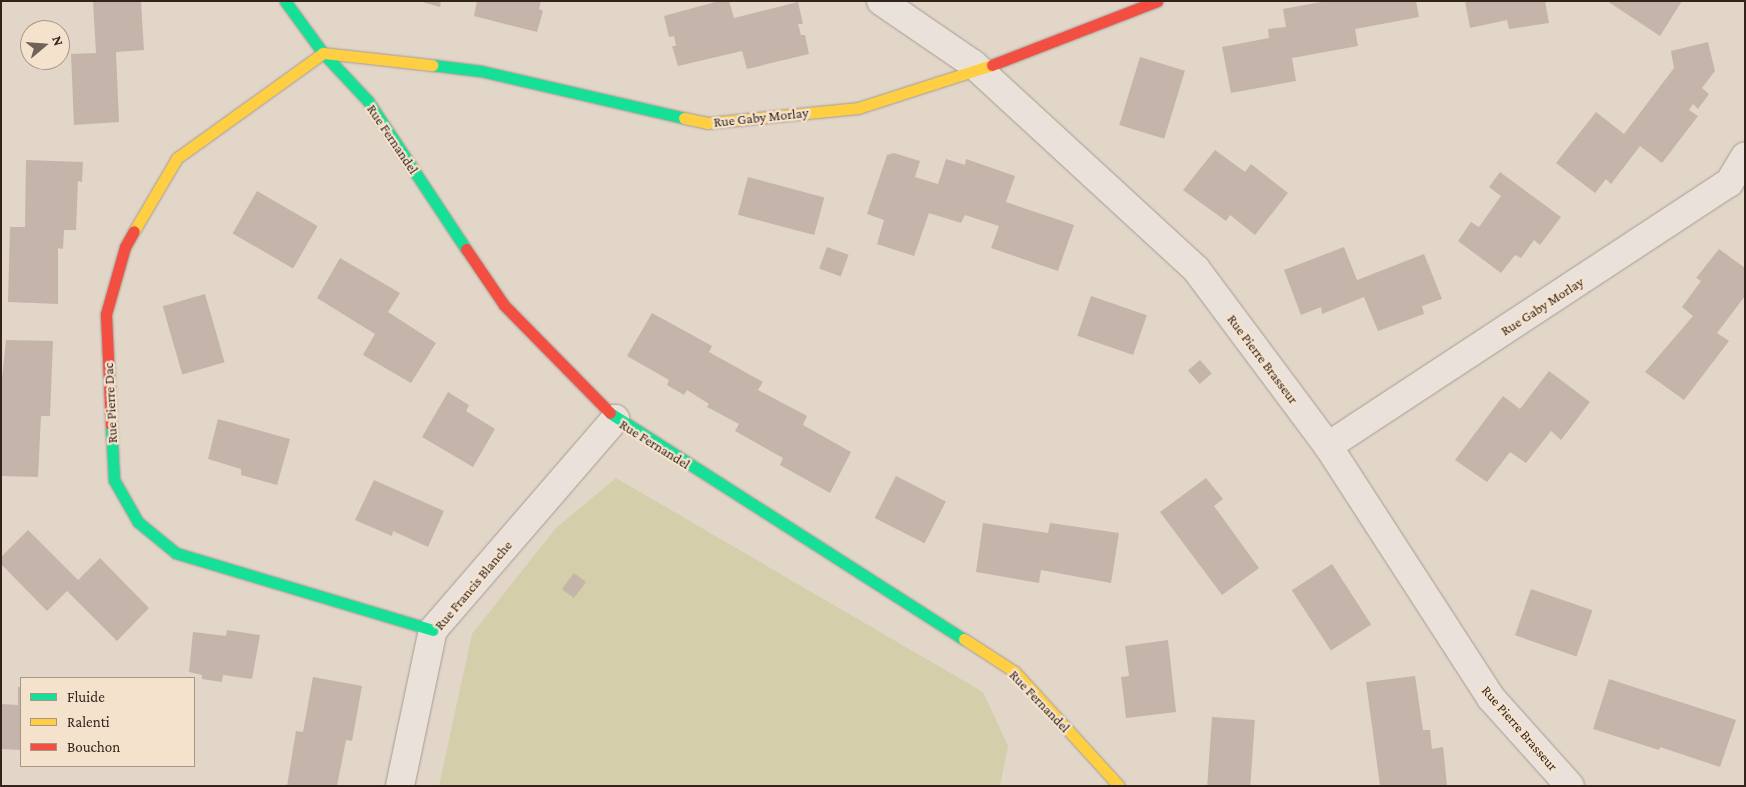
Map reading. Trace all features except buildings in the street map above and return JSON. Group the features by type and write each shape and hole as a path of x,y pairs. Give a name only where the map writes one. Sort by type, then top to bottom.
{"street":[{"name":"Rue Fernandel","path":"285,1 323,53 368,100 504,305 615,418 1014,672 1119,786"},
{"name":"Rue Pierre Brasseur","path":"881,1 978,70 1196,269 1328,446 1491,698 1570,786"},
{"name":"Rue Gaby Morlay","path":"323,53 481,71 707,123 858,108 978,70 1157,1"},
{"name":"Rue Pierre Dac","path":"323,53 178,158 125,247 106,314 114,480 138,522 176,553 433,630"},
{"name":"Rue Gaby Morlay","path":"1328,446 1729,183 1745,156"},
{"name":"Rue Francis Blanche","path":"400,786 433,630 615,418"}],"shaded area":[{"path":"616,478 983,692 1008,746 1000,786 439,786 472,634 556,528"}],"traffic: fast":[{"path":"285,1 323,53 368,101 466,249"},
{"path":"432,65 481,71 684,118"},
{"path":"610,413 964,639"},
{"path":"111,425 114,480 138,522 176,553 433,630"}],"traffic: slow":[{"path":"134,231 177,158 323,53 432,65"},
{"path":"684,118 707,123 858,108 992,65"},
{"path":"964,639 1015,672 1119,786"}],"traffic: jam":[{"path":"992,65 1157,1"},
{"path":"111,425 106,314 125,247 134,231"},
{"path":"466,249 504,305 610,413"}]}
